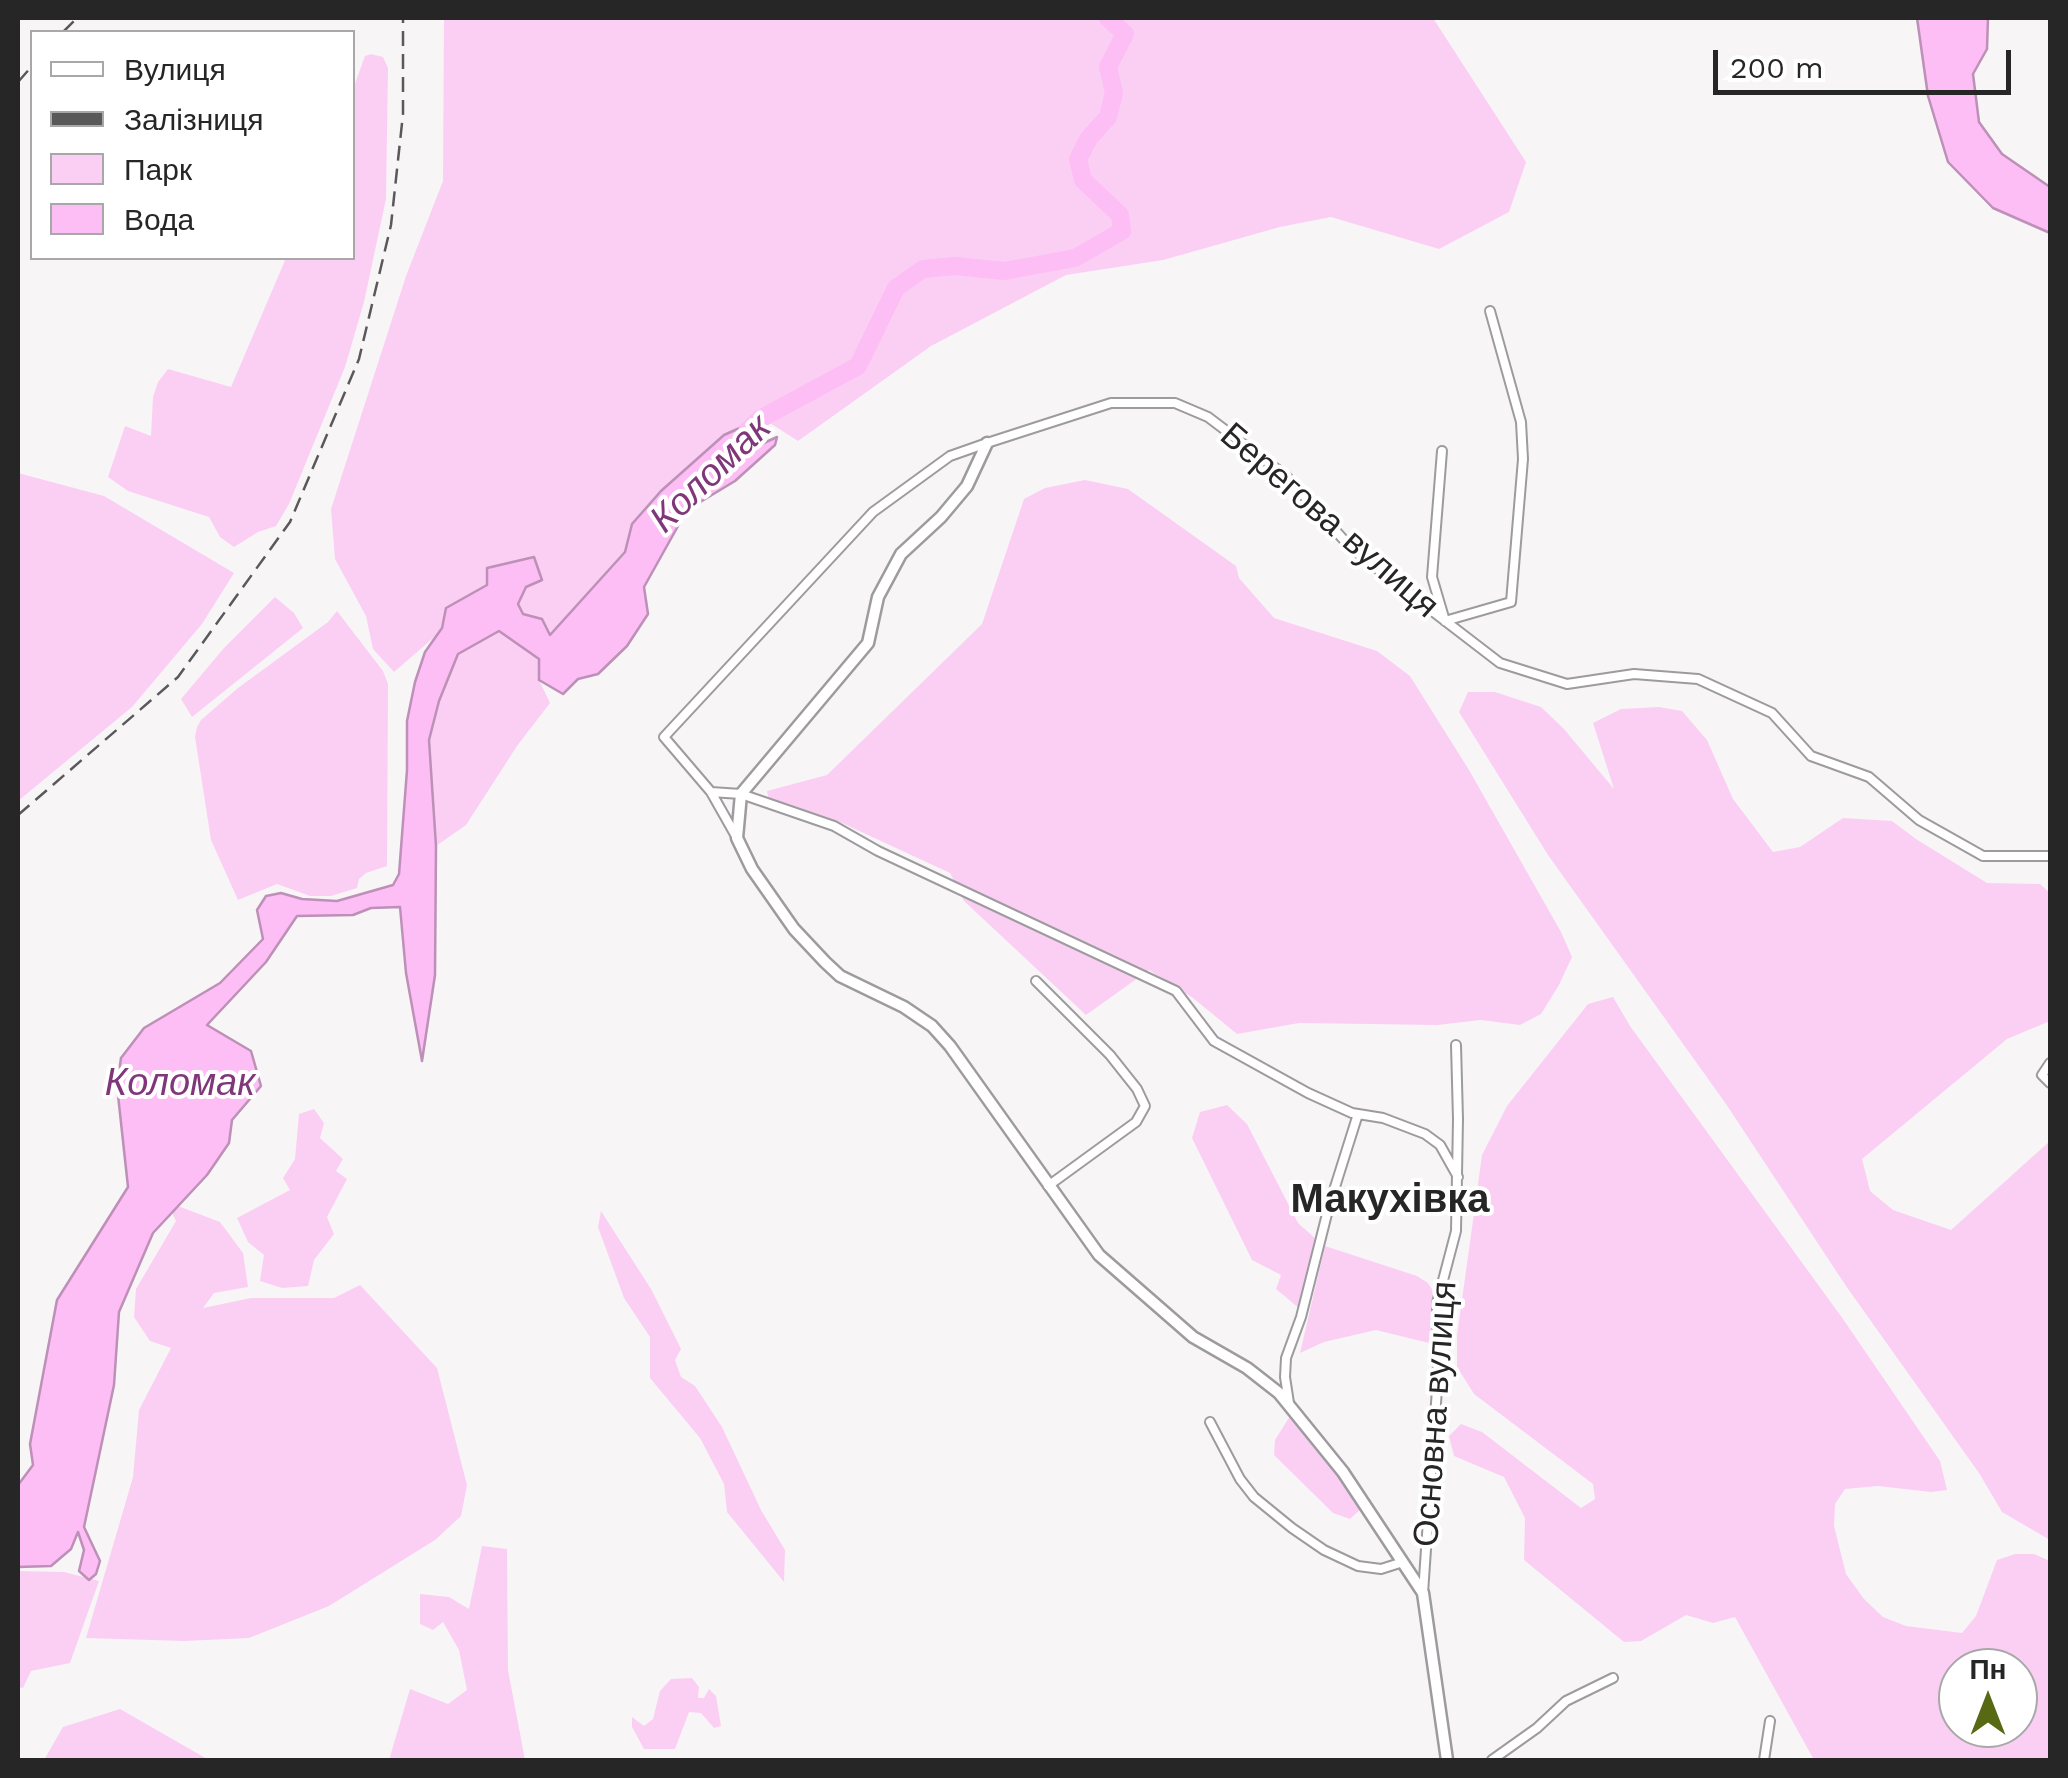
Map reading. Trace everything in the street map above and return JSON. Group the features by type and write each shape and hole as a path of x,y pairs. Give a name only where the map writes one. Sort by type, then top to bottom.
{"street":[{"path":"1442,451 1432,577 1445,620 1511,602 1524,459 1521,422 1490,311"},
{"name":"Берегова вулиця","path":"711,792 664,737 873,512 950,456 1111,403 1175,402 1208,417 1286,476 1353,550 1500,663 1568,684 1634,674 1698,680 1772,713 1811,756 1869,777 1920,820 1983,856 2050,856"},
{"path":"737,838 741,794 868,644 878,597 901,554 941,518 967,486 987,443"},
{"path":"711,792 741,794 834,826 878,852 1176,991 1214,1041 1308,1093 1358,1114 1383,1118 1425,1134 1440,1145 1458,1177"},
{"path":"711,792 752,869 794,928 825,962 840,976 904,1006 941,1036 1099,1255 1194,1337 1247,1368 1289,1402 1347,1477 1424,1592 1447,1760"},
{"path":"1036,980 1110,1055 1137,1089 1145,1106 1136,1122 1048,1187"},
{"name":"Основна вулиця","path":"1424,1592 1438,1374 1437,1303 1456,1232 1456,1046"},
{"path":"2050,1063 2042,1076 2050,1083"},
{"path":"1289,1402 1286,1358 1358,1114"},
{"path":"1210,1422 1240,1479 1292,1528 1324,1550 1358,1566 1381,1569 1404,1562"},
{"path":"1492,1760 1566,1701 1613,1678"},
{"path":"1764,1760 1770,1721"}],"green space":[{"path":"444,18 1433,18 1526,162 1509,212 1439,249 1331,217 1163,260 1066,275 931,346 798,441 762,418 729,432 661,491 632,523 625,552 550,635 523,614 518,604 526,587 487,569 488,585 446,608 439,633 394,672 373,649 366,616 335,559 331,509 406,276 443,181"},
{"path":"365,56 383,57 388,68 386,199 364,302 345,367 289,504 276,526 234,547 220,537 209,517 128,491 108,477 125,426 151,436 153,397 168,369 231,387 285,260 355,260 355,84"},
{"path":"18,473 104,496 234,573 202,624 132,707 18,801"},
{"path":"1085,480 1128,489 1236,566 1239,578 1274,618 1377,651 1410,676 1469,770 1572,957 1541,1014 1520,1025 1481,1020 1437,1025 1299,1023 1237,1034 1193,998 1149,970 1086,1015 964,901 950,873 842,823 771,810 767,791 827,775 982,624 1024,499 1045,488"},
{"path":"275,597 294,613 303,628 192,717 181,699"},
{"path":"337,611 383,671 388,684 387,866 366,873 357,888 331,896 310,896 277,884 238,900 211,840 195,737 197,727 238,688 328,622"},
{"path":"499,631 539,659 539,680 550,703 466,825 436,846 429,740 439,701 459,654"},
{"path":"1468,692 1495,692 1541,707 1614,789 1593,723 1621,709 1659,707 1682,711 1707,740 1733,799 1773,852 1800,847 1843,818 1892,821 1987,883 2040,884 2050,893 2050,1021 2007,1039 1862,1159 1870,1191 1893,1210 1951,1230 2050,1141 2050,1540 2002,1512 1726,1104 1548,855 1459,712"},
{"path":"1613,997 1940,1461 1947,1490 1878,1486 1845,1489 1835,1504 1834,1526 1846,1574 1864,1599 1883,1617 1906,1626 1962,1633 1976,1616 1997,1560 2015,1554 2034,1554 2050,1561 2050,1760 1814,1760 1735,1617 1713,1623 1686,1615 1641,1641 1624,1642 1524,1560 1525,1518 1504,1477 1454,1456 1449,1436 1461,1424 1482,1432 1581,1508 1595,1499 1593,1484 1474,1394 1457,1367 1457,1336 1482,1155 1507,1106 1588,1004"},
{"path":"1227,1105 1247,1124 1298,1223 1317,1240 1300,1309 1276,1289 1281,1275 1252,1260 1192,1138 1200,1112"},
{"path":"314,1109 324,1123 320,1138 343,1159 336,1171 347,1179 327,1217 334,1234 314,1260 308,1286 282,1288 260,1281 264,1255 248,1242 237,1218 290,1190 283,1178 295,1159 299,1114"},
{"path":"178,1206 220,1222 243,1253 248,1287 214,1293 203,1308 251,1298 334,1298 360,1285 437,1368 467,1485 461,1516 435,1540 329,1606 249,1638 86,1638 133,1477 139,1410 171,1348 150,1341 134,1317 136,1289 176,1221 172,1213"},
{"path":"601,1211 651,1289 681,1349 675,1360 681,1377 695,1386 722,1427 761,1510 785,1550 784,1582 727,1512 724,1484 700,1438 650,1378 650,1337 624,1298 598,1227"},
{"path":"1325,1246 1428,1283 1433,1291 1433,1344 1376,1330 1324,1342 1300,1353"},
{"path":"1290,1416 1327,1459 1361,1509 1350,1519 1333,1513 1274,1455 1275,1440"},
{"path":"482,1546 507,1549 508,1670 525,1760 389,1760 410,1689 448,1704 467,1690 459,1650 443,1622 433,1630 420,1624 420,1594 449,1597 469,1609"},
{"path":"18,1571 64,1572 99,1581 70,1663 31,1671 23,1688 18,1687"},
{"path":"692,1678 699,1687 698,1698 704,1698 709,1689 716,1696 721,1726 714,1728 701,1713 689,1712 675,1749 644,1749 632,1727 632,1717 644,1726 653,1719 660,1691 671,1679"},
{"path":"120,1709 209,1760 44,1760 63,1727"}],"water":[{"path":"1917,18 1988,18 1987,49 1973,74 1979,122 2002,154 2050,187 2050,233 1993,208 1948,162 1928,96"},
{"name":"Коломак","path":"762,418 753,448 777,437 775,445 735,481 687,510 644,587 648,614 627,646 598,674 578,679 563,694 539,680 539,659 499,631 458,654 429,740 436,846 435,975 422,1061 406,973 400,907 371,908 353,915 297,916 266,962 207,1025 251,1051 261,1086 232,1120 229,1143 207,1175 153,1233 119,1312 114,1385 84,1527 100,1561 96,1574 89,1580 79,1571 84,1550 78,1532 71,1549 51,1566 18,1567 18,1485 33,1465 30,1444 57,1300 128,1187 117,1086 121,1058 144,1028 220,983 263,939 257,910 266,896 281,893 337,901 393,885 399,874 407,721 425,652 442,628 446,608 487,585 487,568 534,557 542,580 526,587 518,604 523,614 542,619 550,635 625,552 632,524 661,491 724,435"}],"waterway":[{"name":"Коломак","path":"747,431 760,419 858,366 896,288 923,269 955,266 1004,271 1075,258 1122,231 1120,215 1083,180 1078,159 1089,138 1108,117 1114,93 1108,67 1125,34 1108,18"}],"railway":[{"path":"65,30 77,18"},
{"path":"18,815 178,677 290,522 359,359 391,225 403,114 403,18"},
{"path":"18,82 30,68"}],"district":[{"name":"Макухівка","path":"1390,1200"}]}
